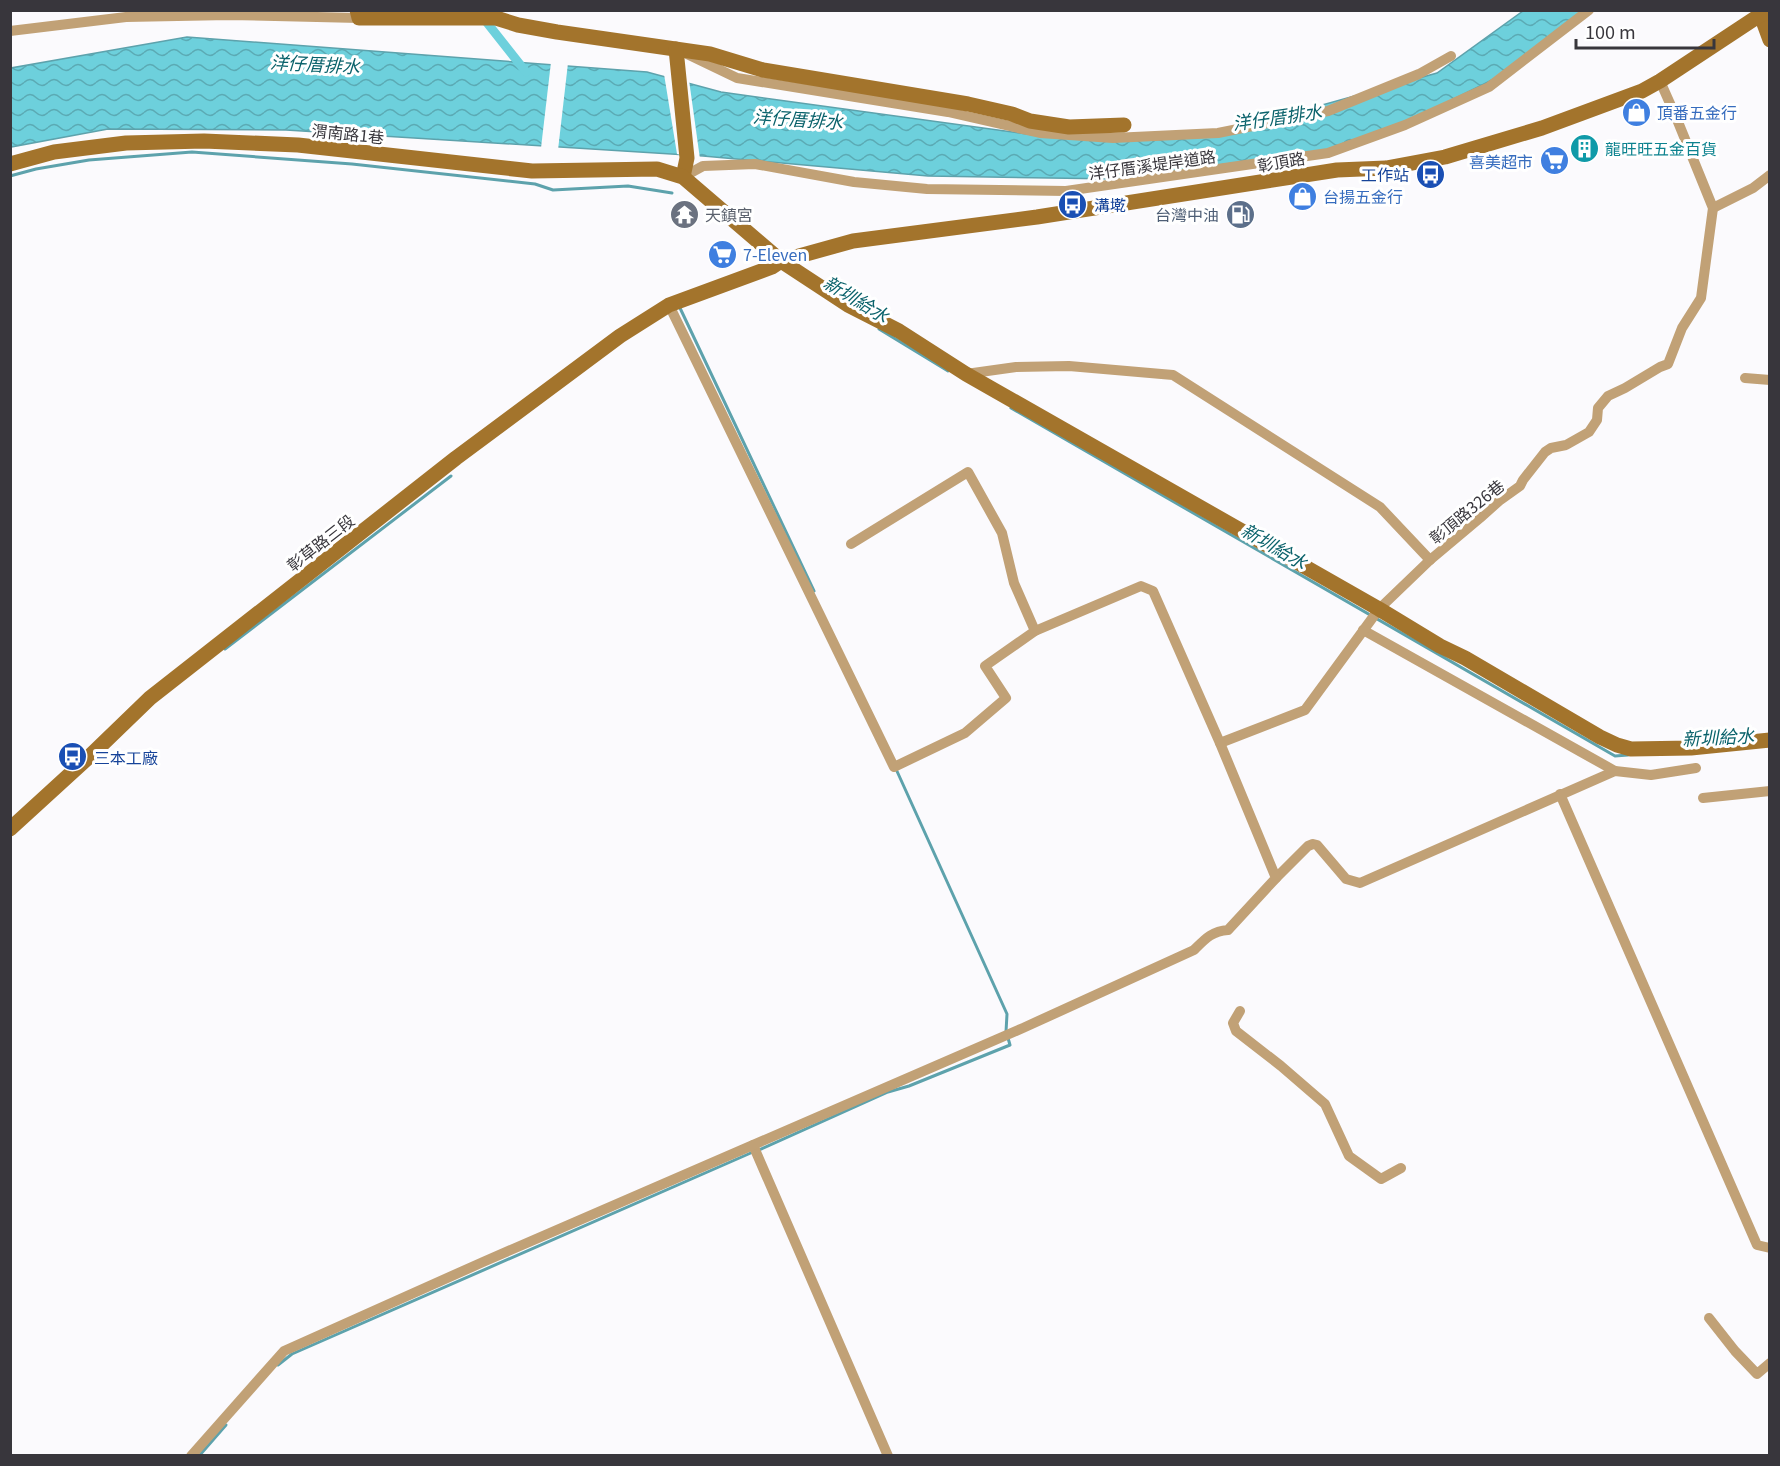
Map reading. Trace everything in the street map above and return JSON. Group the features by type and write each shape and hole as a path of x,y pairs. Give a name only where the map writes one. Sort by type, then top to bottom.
{"street":[{"name":"洋仔厝溪堤岸道路","path":"683,177 703,166 754,164 854,182 927,189 1066,191 1328,153 1405,126 1489,87 1589,10"},
{"path":"1763,12 1770,40"},
{"name":"彰頂路","path":"669,305 777,264 853,241 1037,217 1337,170 1386,168 1445,157 1542,128 1642,91 1763,12"},
{"path":"15,30 126,17 495,14 518,25 710,54 763,70 968,104 1012,114 1030,121 1070,127 1124,125"},
{"name":"洋仔厝溪堤岸道路","path":"676,49 737,78 948,112 1040,133 1113,138 1218,133 1328,111 1419,74 1451,56"},
{"path":"676,49 687,158 683,177 777,264 898,331 1372,618 1520,719 1615,771 1651,776 1696,768"},
{"name":"彰頂路326巷","path":"1220,743 1305,710 1372,618 1430,560 1520,486 1545,452 1551,448 1566,445 1589,432 1597,420 1598,408 1608,396 1668,364 1682,328 1701,298 1713,208 1677,117 1660,81"},
{"name":"渭南路1巷","path":"10,164 54,152 126,144 204,141 298,145 532,171 657,169 683,177"},
{"path":"1713,208 1753,188 1770,175"},
{"path":"669,305 894,767 965,733 1006,698 986,666 1035,631 1141,586 1153,591 1276,878"},
{"name":"彰草路三段","path":"10,829 150,698 206,653 456,458 620,336 669,305"},
{"path":"966,374 1016,367 1069,366 1173,375 1380,507 1430,560"},
{"path":"1745,378 1770,380"},
{"path":"850,544 968,472 1002,533 1014,583 1035,631"},
{"path":"1372,618 1465,658 1600,738 1617,745 1631,749 1690,748 1770,740"},
{"path":"191,1455 284,1351 483,1262 1023,1028 1194,950 1210,934 1228,930 1308,846 1317,845 1347,879 1359,883 1615,771"},
{"path":"1703,798 1770,791"},
{"path":"1560,794 1757,1245 1770,1248"},
{"path":"1240,1011 1233,1023 1236,1031 1325,1104 1349,1156 1381,1179 1401,1168"},
{"path":"753,1145 888,1455"},
{"path":"1709,1318 1757,1374 1770,1364"}],"water":[{"name":"洋仔厝排水","path":"1523,11 1585,11 1504,74 1404,124 1328,150 1116,179 928,176 703,156 286,130 108,129 11,147 11,68 187,37 647,72 721,92 1041,136 1218,134 1437,73"}],"pier":[{"path":"551,62 568,63 558,150 541,148"},
{"path":"664,74 689,80 700,159 677,154"}],"waterway":[{"path":"477,10 526,72"},
{"path":"10,176 89,160 192,152 352,164 535,184 553,190 628,186 672,193"},
{"path":"680,308 814,591"},
{"name":"新圳給水","path":"879,329 948,371"},
{"name":"新圳給水","path":"1011,408 1615,756 1628,755"},
{"path":"225,649 451,476"},
{"path":"896,769 1007,1014 1006,1032"},
{"path":"759,1150 888,1092 909,1086 1010,1045 1008,1038"},
{"path":"278,1365 292,1354 753,1152"},
{"path":"199,1456 226,1425"}],"place":[{"name":"頂番五金行","path":"1636,112"},
{"name":"龍旺旺五金百貨","path":"1584,148"},
{"name":"喜美超市","path":"1554,161"},
{"name":"工作站","path":"1430,174"},
{"name":"台揚五金行","path":"1302,196"},
{"name":"溝墘","path":"1073,204"},
{"name":"天鎮宮","path":"684,214"},
{"name":"台灣中油","path":"1240,214"},
{"name":"7-Eleven","path":"722,254"},
{"name":"三本工廠","path":"73,757"}]}
